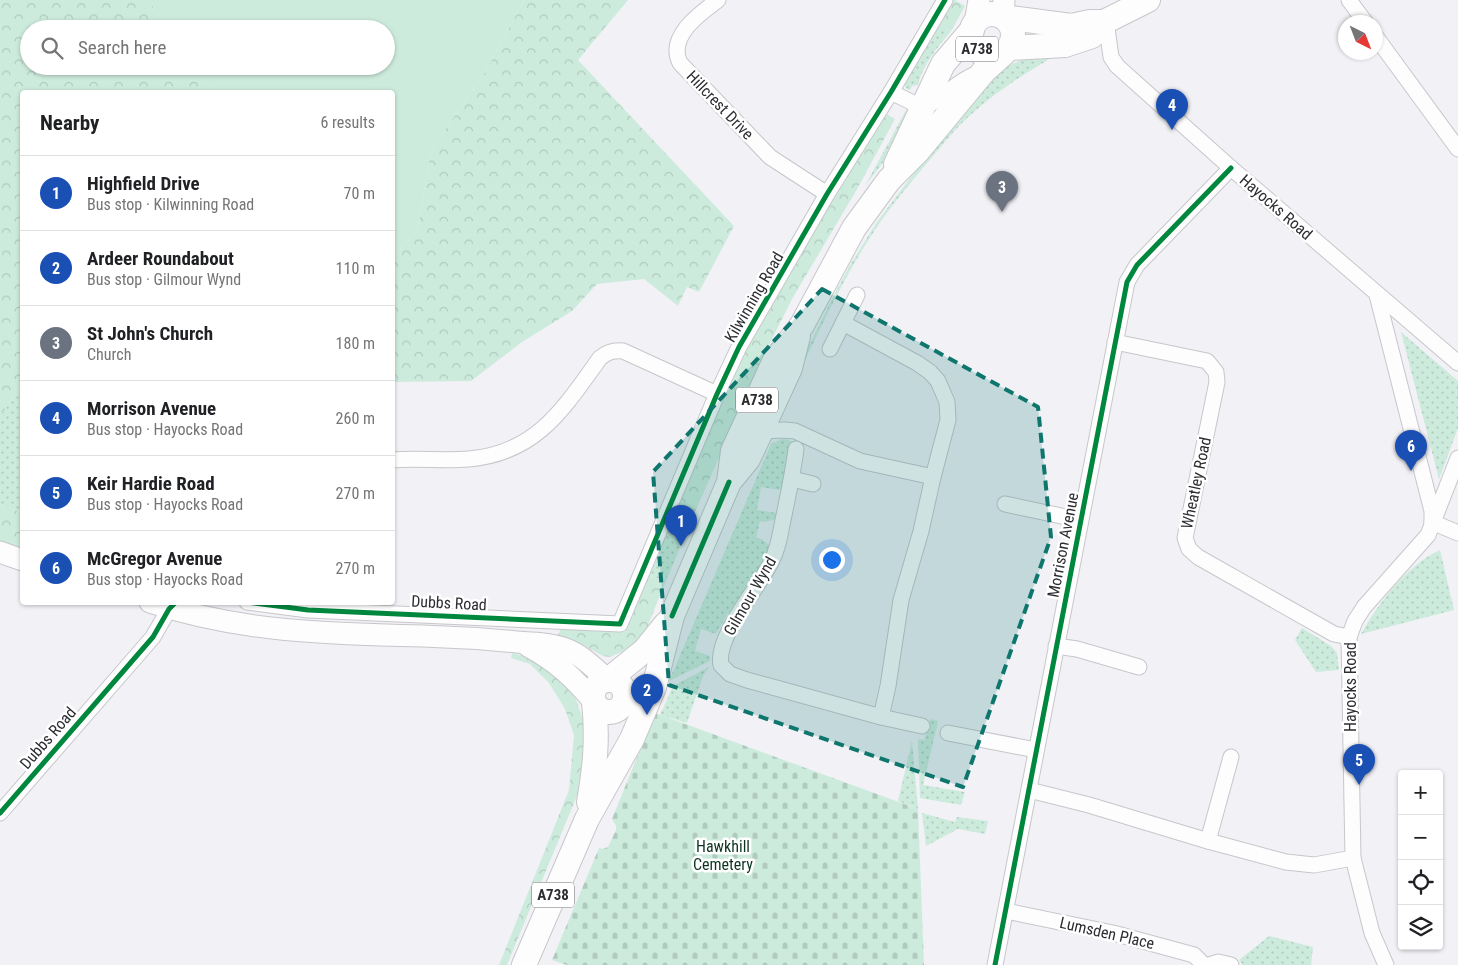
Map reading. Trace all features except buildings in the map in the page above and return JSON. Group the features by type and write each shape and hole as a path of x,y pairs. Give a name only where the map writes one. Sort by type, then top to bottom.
{"main road":[{"path":"974,26 979,0"},
{"name":"A738","path":"974,26 973,42 980,52 992,56 1006,50 1065,45 1092,36 1106,21 1148,0"},
{"name":"A738","path":"889,180 943,64 974,26 985,16 997,15 1004,9"},
{"name":"A738","path":"1004,9 1072,26 1106,21"},
{"name":"A738","path":"524,965 587,819 607,782 616,750 624,702 661,657 672,616 729,482 733,451 775,360 802,325 854,228 889,180 917,152 984,71 1006,50 1013,35 1004,9"},
{"name":"A738","path":"729,482 748,459 777,398 790,368 802,325"},
{"path":"0,552 20,559"},
{"path":"159,606 218,620 269,629 337,634 471,638 553,645 567,650 588,663 608,680"},
{"name":"A738","path":"608,680 645,650 672,616"},
{"path":"522,642 549,658 567,672 601,711 617,710 624,702 622,686 614,680 603,681 593,692 594,702"},
{"path":"607,782 632,738 654,688 661,657"},
{"name":"A738","path":"587,819 596,763 597,739 594,702"}],"street":[{"name":"Hillcrest Drive","path":"718,0 691,23 682,34 676,49 680,63 770,157 827,194"},
{"name":"Kilwinning Road","path":"620,624 716,394 739,347 827,194 891,92 945,0"},
{"path":"1349,0 1360,15"},
{"path":"1106,21 1111,57"},
{"name":"Hayocks Road","path":"1078,40 1111,57 1117,66 1231,168 1458,363"},
{"path":"1383,46 1458,149"},
{"path":"891,92 923,108 936,102 965,78 984,71"},
{"name":"Morrison Avenue","path":"995,965 1125,290 1130,275 1137,265 1231,168"},
{"path":"830,349 857,295"},
{"path":"1378,295 1432,510 1432,522 1458,533"},
{"path":"843,323 930,372 938,381 947,402 948,411 948,420 921,531 901,600 888,686 880,718"},
{"name":"Wheatley Road","path":"1115,342 1207,361 1216,372 1217,382 1185,538 1189,550 1198,557 1334,634 1349,637"},
{"path":"395,460 470,458 503,452 532,437 554,419 566,406 600,358 607,352 616,350 623,351 716,394"},
{"path":"777,398 784,418 795,431"},
{"path":"761,431 795,431 860,461 933,477"},
{"name":"Gilmour Wynd","path":"796,449 792,479 776,550 770,564 727,634 720,654 721,665 730,674 747,680 880,718 922,726"},
{"name":"Hayocks Road","path":"1386,965 1372,933 1353,858 1349,637 1355,621 1364,607 1424,539 1458,458"},
{"path":"792,479 813,484"},
{"path":"1005,504 1080,520"},
{"name":"Dubbs Road","path":"278,605 620,624"},
{"name":"Dubbs Road","path":"0,813 154,637 159,606"},
{"path":"1056,646 1139,666"},
{"path":"948,733 1036,750"},
{"path":"1208,841 1230,757"},
{"path":"1029,790 1089,805 1208,841 1286,862 1314,865 1353,858"},
{"name":"Lumsden Place","path":"1006,911 1113,933 1194,955 1204,965"},
{"path":"1209,965 1218,962 1230,965"}],"highlighted area":[{"path":"822,289 1038,407 1051,537 963,787 669,685 653,472"}],"green space":[{"path":"0,0 148,0 162,20 20,20 20,75 201,75 212,90 20,90 20,385 0,417"},
{"path":"148,0 524,0 487,69 431,150 417,232 397,252 395,250 395,90 212,90 201,75 395,75 395,20 162,20"},
{"path":"524,0 628,0 578,60 734,226 699,292 687,287 678,306 644,279 597,284 572,311 522,342 471,381 395,382 395,250 397,252 417,232 431,150 487,69"},
{"path":"951,0 955,0 965,6 951,31 938,23"},
{"path":"938,23 951,31 927,63 918,85 912,86 910,90 906,88 903,81"},
{"path":"1062,52 1009,85 972,113 948,138 898,198 867,242 830,308 784,409 784,397 850,265 877,222 965,106 1005,67 1035,56"},
{"path":"906,110 909,116 885,160 865,186"},
{"path":"883,112 895,119 856,191 792,299 765,353 695,512 678,505 719,408 761,321"},
{"path":"1401,332 1458,381 1458,428 1439,479"},
{"path":"20,385 20,512 0,504 0,417"},
{"path":"782,439 802,446 789,447 781,490 761,487 757,510 777,513 776,519 766,522 760,521 756,538 762,539 770,546 766,558 731,614 728,613 716,634 701,629 695,651 710,656 710,661 669,681 771,444"},
{"path":"0,504 20,512 20,549 0,541"},
{"path":"678,505 695,512 666,581 648,575"},
{"path":"1440,550 1454,610 1361,634 1385,597 1405,575 1416,565"},
{"path":"648,575 666,581 646,630 636,644 610,657 603,656 581,644 558,635 561,628 625,632"},
{"path":"1302,628 1331,646 1337,653 1339,670 1316,672 1295,640"},
{"path":"512,653 530,657 556,672 575,697 584,722 585,752 581,786 507,965 499,965 569,790 574,735 565,709 549,683 530,664 511,658"},
{"path":"709,667 703,676 687,723 660,715 673,686"},
{"name":"Hawkhill Cemetery","path":"655,713 918,809 924,965 567,965 552,960 599,848 608,847 616,830 612,819"},
{"path":"930,719 938,721 923,785 965,792 961,805 920,798 918,739 924,740"},
{"path":"912,741 918,809 898,801"},
{"path":"922,813 955,822 957,817 988,821 985,834 958,829 926,846"},
{"path":"1269,936 1313,947 1311,965 1243,965 1239,960"}],"cycle path":[{"path":"270,605 308,610 620,624 717,394 739,347 827,194 891,92 945,0"},
{"path":"995,965 1127,282 1137,265 1231,168"},
{"path":"672,616 729,482"},
{"path":"0,813 153,637 173,605"}],"place":[{"name":"Morrison Avenue","path":"1172,130"},
{"name":"St John's Church","path":"1002,212"},
{"name":"McGregor Avenue","path":"1411,471"},
{"name":"Highfield Drive","path":"681,546"},
{"name":"Ardeer Roundabout","path":"647,715"},
{"name":"Keir Hardie Road","path":"1359,785"}]}
